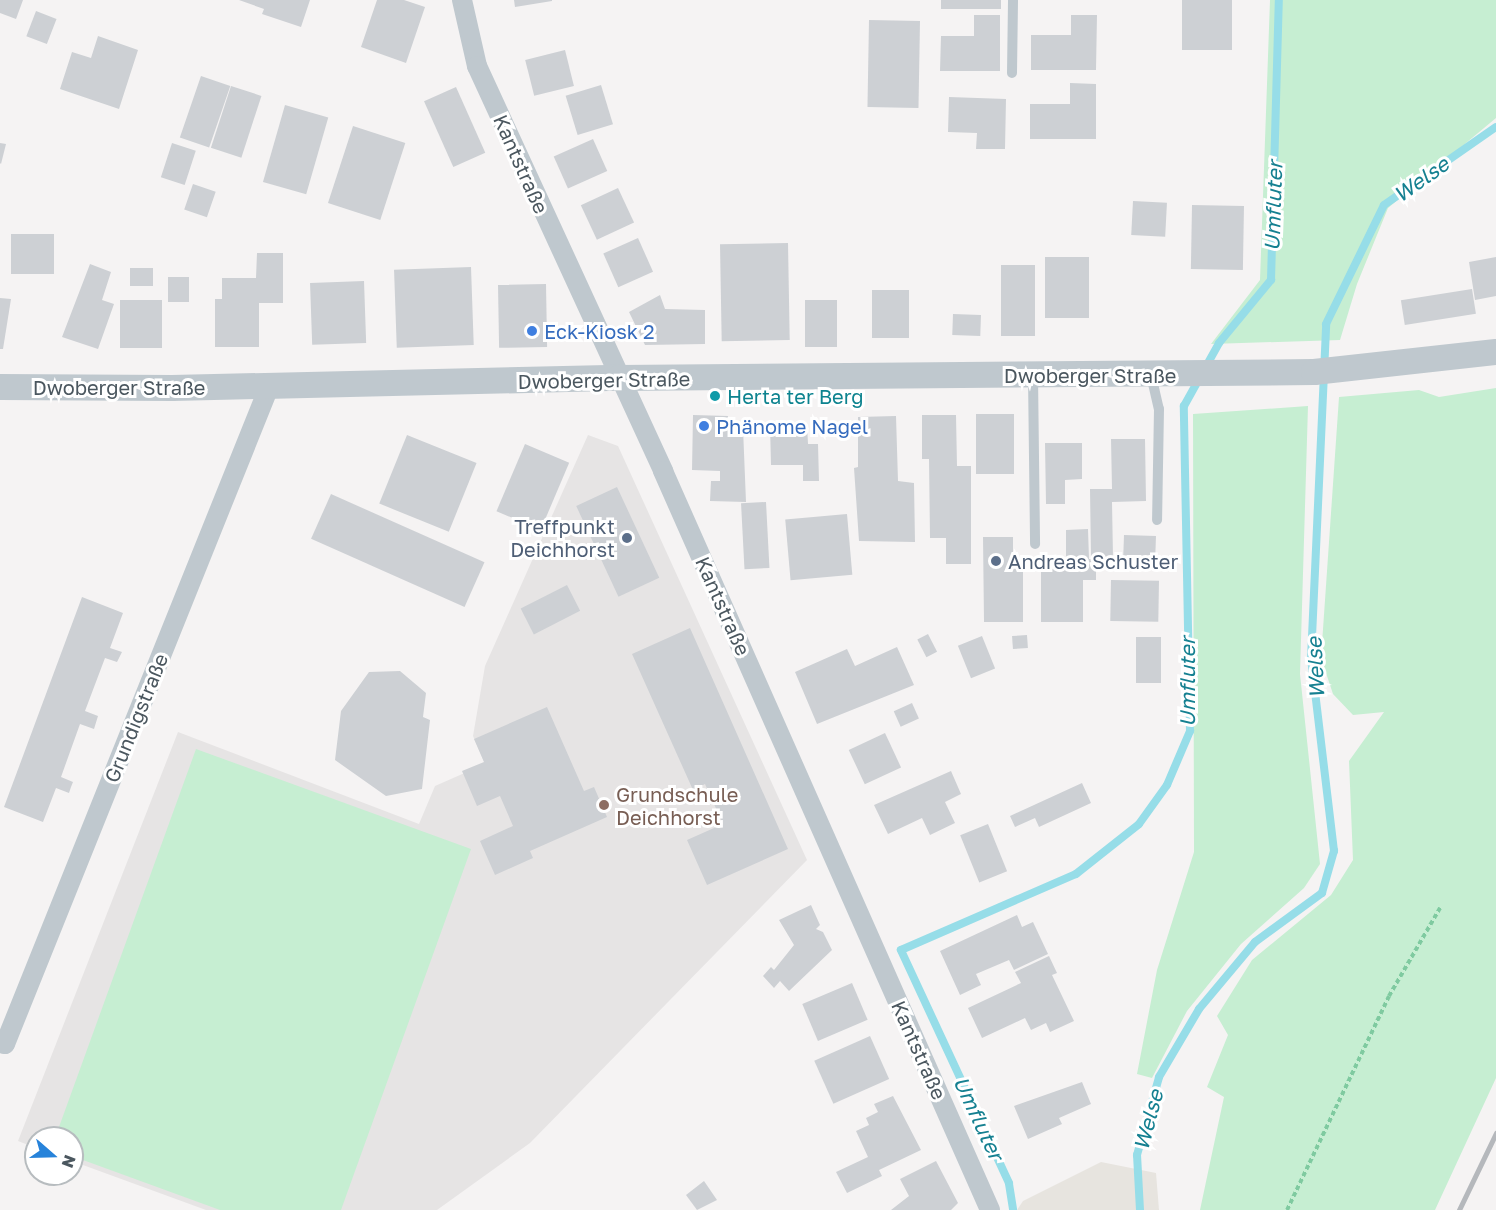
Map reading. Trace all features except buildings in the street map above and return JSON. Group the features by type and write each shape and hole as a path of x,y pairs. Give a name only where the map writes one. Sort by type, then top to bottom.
{"street":[{"name":"Kantstraße","path":"462,0 477,66 619,378 989,1209"},
{"name":"Dwoberger Straße","path":"0,387 269,387 619,378 1314,372 1496,352"},
{"name":"Grundigstraße","path":"0,1043 5,1044 269,387"}],"lane":[{"path":"1012,73 1013,0"},
{"path":"1033,375 1035,544"},
{"path":"1151,375 1159,409 1157,520"}],"path":[{"path":"1287,1210 1389,996 1440,908"}],"shaded area":[{"name":"Grundschule Deichhorst","path":"588,435 618,446 807,860 530,1143 437,1210 206,1210 84,1165 84,1126 24,1126 24,1143 18,1141 178,732 419,824 435,786 485,764 473,736 485,666"},
{"path":"1101,1162 1156,1173 1159,1210 1017,1210 1023,1201"}],"green space":[{"path":"1270,0 1496,0 1496,118 1388,208 1357,284 1340,340 1211,344 1260,280"},
{"path":"1496,388 1496,1078 1435,1210 1200,1210 1224,1097 1207,1087 1228,1035 1217,1016 1252,960 1331,895 1353,860 1349,761 1384,712 1353,715 1333,694 1321,658 1339,397 1419,390 1439,397"},
{"path":"1308,406 1300,674 1320,864 1304,888 1241,944 1187,1011 1152,1078 1137,1074 1157,970 1194,852 1193,414"},
{"path":"196,749 471,849 341,1210 220,1210 84,1160 84,1126 59,1126"}],"waterway":[{"name":"Umfluter","path":"1013,1209 1009,1183 901,950 1076,874 1139,824 1167,785 1190,731 1184,406 1219,343 1271,280 1279,0"},
{"name":"Welse","path":"1140,1210 1137,1155 1159,1077 1199,1009 1255,942 1322,893 1334,851 1311,659 1326,324 1384,205 1496,127"}],"railway":[{"path":"1459,1210 1496,1133"}],"place":[{"name":"Eck-Kiosk 2","path":"532,331"},
{"name":"Herta ter Berg","path":"715,396"},
{"name":"Phänome Nagel","path":"704,426"},
{"name":"Treffpunkt Deichhorst","path":"627,538"},
{"name":"Andreas Schuster","path":"996,561"},
{"name":"Grundschule Deichhorst","path":"604,805"}]}
